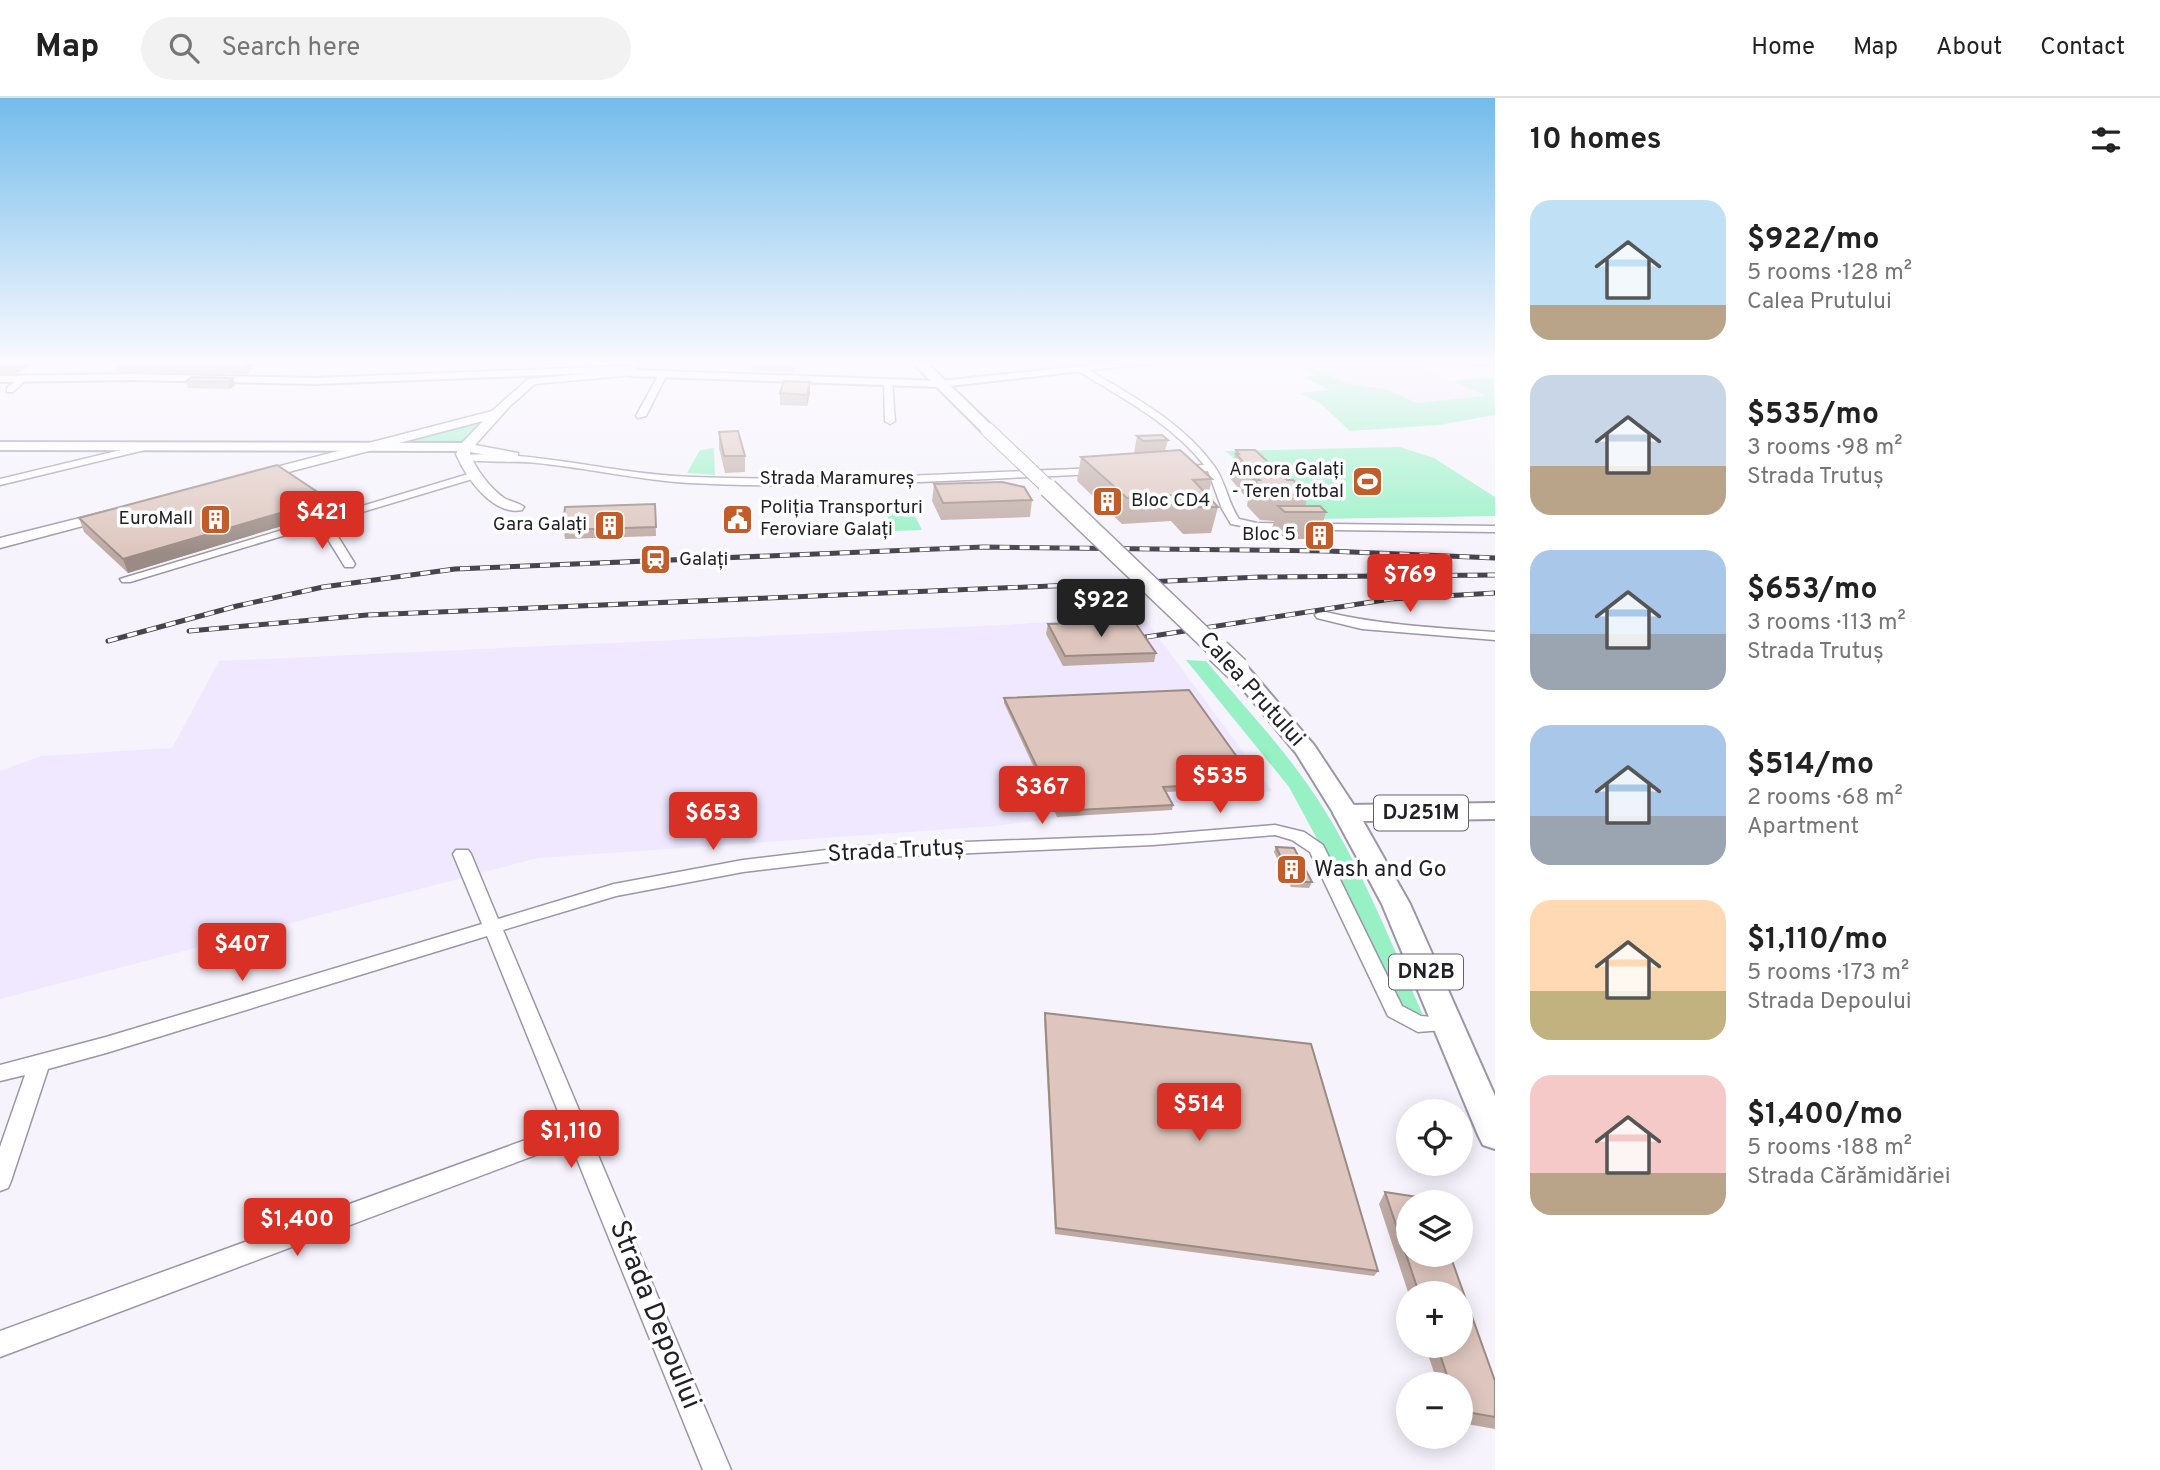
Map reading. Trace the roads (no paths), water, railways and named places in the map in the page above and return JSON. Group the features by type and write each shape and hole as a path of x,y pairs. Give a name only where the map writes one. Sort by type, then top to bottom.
{"main road":[{"path":"239,481 453,425"},
{"path":"469,463 490,425"},
{"name":"Calea Prutului","path":"983,425 1237,669 1306,750 1346,813 1396,904 1495,1135"},
{"path":"469,463 484,463 513,456"},
{"path":"469,463 513,456"},
{"path":"469,463 495,498 517,507"},
{"path":"0,543 124,511"},
{"name":"DJ251M","path":"1346,813 1495,811"}],"street":[{"path":"1165,425 1212,468 1233,520 1242,525 1495,529"},
{"path":"0,446 368,447 469,463"},
{"path":"0,482 146,447"},
{"name":"Strada Maramureș","path":"513,456 705,481 919,479 1111,471"},
{"path":"126,579 322,520 469,463"},
{"path":"1166,470 1212,468"},
{"path":"322,520 349,564"},
{"path":"1321,615 1362,625 1403,630 1495,636"},
{"name":"Strada Trutuș","path":"493,929 614,890 776,862 860,852 1153,840 1275,830 1298,836 1317,849 1395,1012 1418,1024 1448,1024"},
{"name":"Strada Depoului","path":"462,854 717,1470"},
{"path":"0,1073 106,1045 493,929"},
{"path":"0,1181 39,1063"},
{"path":"0,1344 578,1130"}],"railway":[{"path":"108,641 237,606 323,587 455,569 983,547 1328,551 1495,558"},
{"path":"189,631 367,615 1261,577 1495,575"},
{"path":"1127,640 1391,599 1495,593"}],"place":[{"name":"Ancora Galați - Teren fotbal","path":"1367,481"},
{"name":"Bloc CD4","path":"1108,501"},
{"name":"EuroMall","path":"216,519"},
{"name":"Poliția Transporturi Feroviare Galați","path":"737,519"},
{"name":"Gara Galați","path":"610,525"},
{"name":"Bloc 5","path":"1319,535"},
{"name":"Galați","path":"656,560"},
{"name":"Wash and Go","path":"1291,870"}]}
